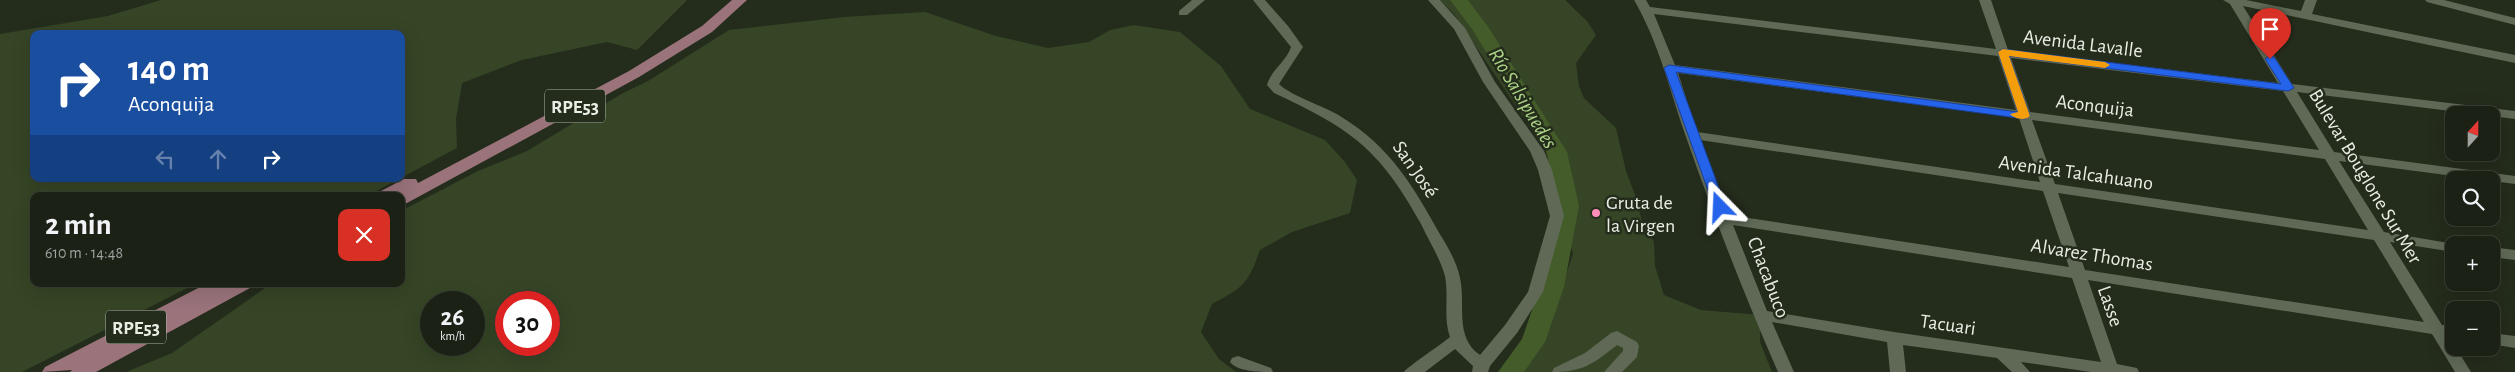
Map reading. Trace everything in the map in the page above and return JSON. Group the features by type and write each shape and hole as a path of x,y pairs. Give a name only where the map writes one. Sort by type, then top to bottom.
{"main road":[{"name":"RPE53","path":"393,192 652,54 677,38 725,0"},
{"name":"RPE53","path":"405,197 641,70 707,28 740,0"},
{"name":"RPE53","path":"52,372 214,287"},
{"name":"RPE53","path":"80,372 238,287"}],"street":[{"path":"1183,13 1199,0"},
{"name":"San José","path":"1259,0 1284,28 1297,47 1293,59 1274,79 1273,85 1278,90 1328,113 1358,131 1383,153 1399,172 1416,201 1452,276 1458,339"},
{"path":"1412,372 1428,363 1458,339 1464,350 1481,368 1511,329 1535,292 1557,216 1545,170 1537,151 1489,82 1459,28 1434,0"},
{"name":"Lasse","path":"1985,0 2111,369"},
{"path":"2305,16 2311,0"},
{"path":"2431,0 2515,22"},
{"path":"2231,1 2515,59"},
{"name":"Bulevar Bouglone Sur Mer","path":"2231,1 2288,88 2463,372"},
{"name":"Avenida Lavalle","path":"1643,5 2288,88 2515,115"},
{"name":"Chacabuco","path":"1643,5 1669,68 1692,135 1761,315 1786,372"},
{"name":"Aconquija","path":"1669,68 2515,180"},
{"name":"Avenida Talcahuano","path":"1692,135 2445,246"},
{"name":"Alvarez Thomas","path":"1724,219 2445,330"},
{"path":"2500,253 2515,255"},
{"name":"Tacuari","path":"1761,315 1894,338 2131,372"},
{"path":"1560,372 1591,357 1617,337 1631,346 1631,353 1612,372"},
{"path":"1894,338 1898,372"},
{"path":"2500,340 2515,342"},
{"path":"2000,353 2022,372"},
{"path":"1238,362 1265,372"}],"green space":[{"path":"161,0 687,0 637,50 607,42 522,60 462,83 456,119 457,148 405,176 405,30 30,30 30,182 393,182 375,192 30,192 30,287 189,287 22,372 0,372 0,34 108,16"},
{"path":"1440,0 1565,0 1587,21 1596,35 1576,63 1579,86 1584,98 1616,128 1626,171 1642,221 1654,242 1655,266 1664,295 1701,310 1761,315 1760,342 1772,372 1523,372 1548,327 1573,254 1545,149 1454,14"},
{"path":"925,12 996,36 1048,48 1089,42 1110,30 1134,25 1180,32 1221,66 1250,109 1325,140 1345,162 1357,180 1350,213 1292,232 1260,250 1252,270 1244,283 1212,304 1201,332 1219,359 1236,372 126,372 172,353 267,287 405,287 405,209 478,171 527,151 623,93 648,81 729,30 844,17"}],"waterway":[{"name":"Río Salsipuedes","path":"1459,0 1480,28 1557,152 1568,206 1552,287 1533,342 1510,372"}],"slow traffic":[{"path":"2015,114 2025,116 2003,52 2105,65"}],"place":[{"name":"Gruta de la Virgen","path":"1596,213"}],"route":[{"path":"1720,207 1669,68 2025,116 2003,52 2288,88 2270,59"}]}
